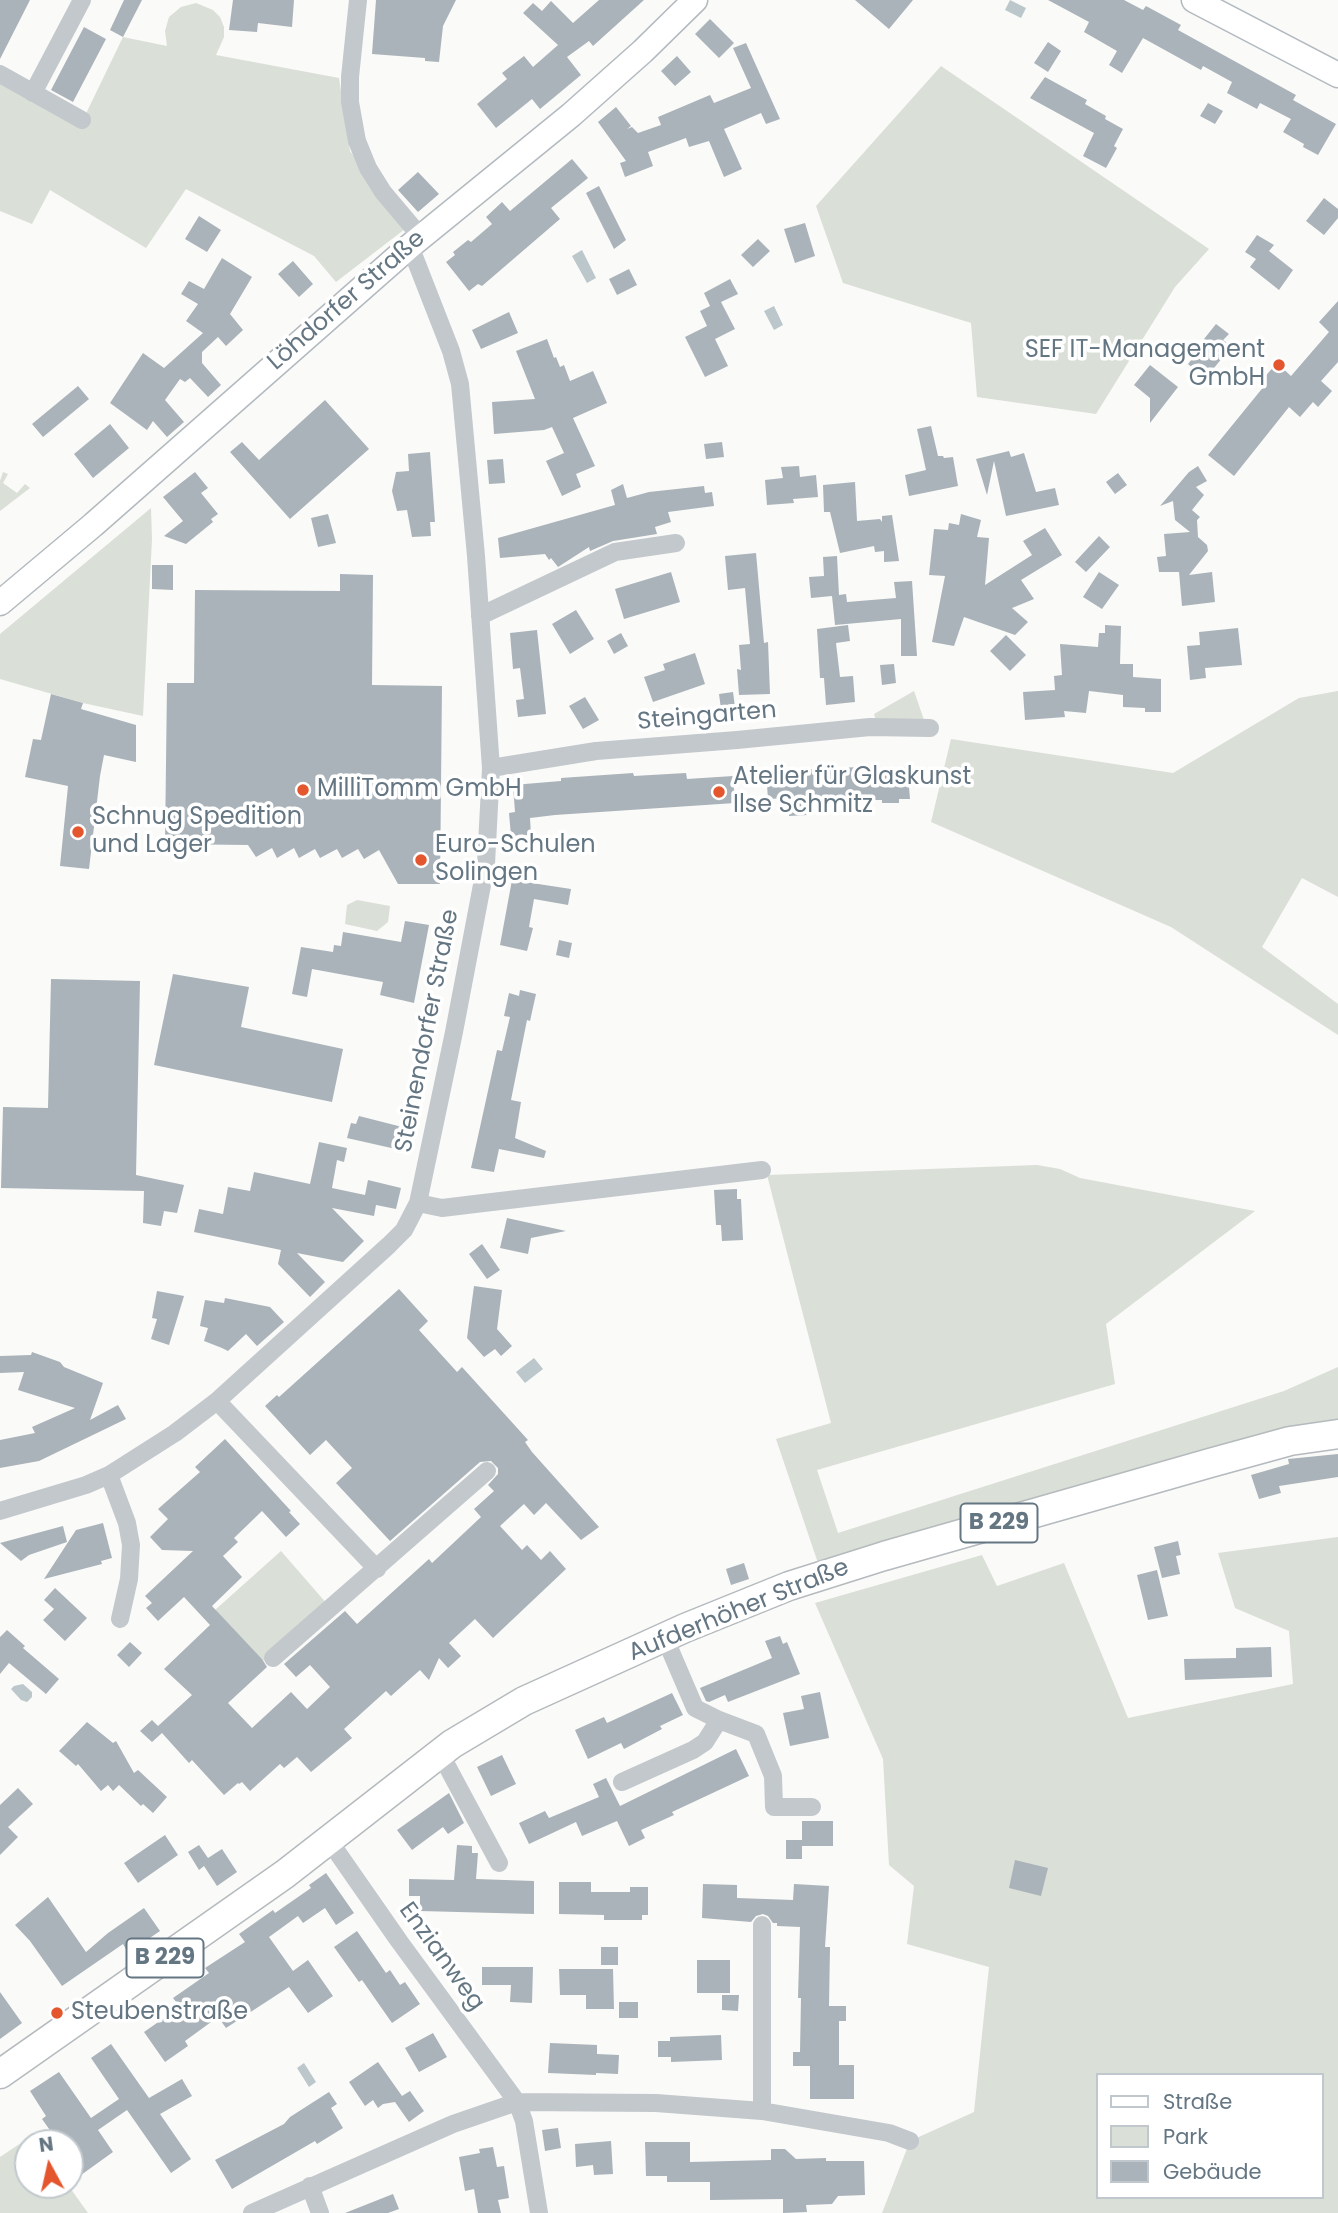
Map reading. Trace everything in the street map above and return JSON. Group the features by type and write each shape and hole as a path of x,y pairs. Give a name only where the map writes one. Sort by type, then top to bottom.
{"main road":[{"name":"Löhdorfer Straße","path":"0,603 93,525 415,242 571,115 695,0"},
{"path":"1194,0 1338,75"},
{"name":"Aufderhöher Straße","path":"0,2074 285,1874 440,1753 524,1701 789,1586 884,1556 1290,1441 1338,1434"}],"street":[{"path":"33,93 82,0"},
{"name":"Steinendorfer Straße","path":"0,1511 51,1497 109,1475 174,1433 217,1401 389,1245 404,1230 418,1203 486,864 491,768 460,384 415,242 368,168 357,141 350,102 350,77 358,0"},
{"path":"0,74 82,120"},
{"path":"480,617 615,552 676,543"},
{"name":"Steingarten","path":"491,768 596,751 870,727 930,728"},
{"path":"418,1203 442,1208 464,1206 762,1170"},
{"path":"217,1401 377,1569"},
{"path":"273,1658 487,1471"},
{"path":"109,1475 127,1523 131,1545 129,1579 120,1619"},
{"path":"665,1638 691,1703 700,1712 756,1734 773,1776 774,1807 813,1807"},
{"path":"622,1782 693,1750 705,1742 719,1720"},
{"path":"440,1753 499,1863"},
{"name":"Enzianweg","path":"328,1839 517,2102 524,2121 539,2213"},
{"path":"762,1925 762,2111"},
{"path":"252,2213 453,2124 517,2102 656,2103 762,2111 889,2133 910,2141"},
{"path":"310,2186 320,2213"}],"green space":[{"path":"196,3 213,10 224,27 224,37 216,55 339,78 350,151 405,229 336,282 314,256 186,189 146,248 50,190 32,224 0,211 0,82 80,126 123,37 167,46 165,31 169,17 181,7"},
{"path":"941,66 1209,249 1175,287 1096,414 977,397 971,323 843,283 816,206"},
{"path":"3,472 8,474 3,483 17,493 25,484 30,488 0,511 0,481"},
{"path":"151,508 152,539 143,716 83,703 0,679 0,634"},
{"path":"914,691 924,720 876,721 874,714"},
{"path":"1338,691 1338,897 1302,878 1262,947 1338,1004 1338,1035 1171,927 931,822 951,739 1173,773 1299,698"},
{"path":"357,900 390,906 388,922 377,931 345,924 347,905"},
{"path":"1037,1165 1060,1169 1080,1178 1255,1211 1106,1324 1115,1384 817,1470 838,1533 1284,1391 1338,1367 1338,1425 819,1566 776,1439 831,1423 767,1175"},
{"path":"1338,1537 1338,2213 882,2213 910,2141 974,2112 989,1967 907,1944 914,1886 889,1865 883,1759 815,1603 982,1555 997,1586 1064,1563 1128,1718 1293,1684 1289,1631 1235,1608 1218,1553"},
{"path":"281,1551 328,1605 264,1661 215,1610"},
{"path":"14,2148 14,2199 78,2199 88,2213 0,2213 0,2157"}],"shaded area":[{"path":"1010,0 1026,8 1021,18 1005,10"},
{"path":"582,250 596,278 587,283 572,256"},
{"path":"774,306 783,325 774,330 764,311"},
{"path":"534,1358 543,1369 525,1383 516,1372"},
{"path":"23,1684 32,1692 32,1697 27,1702 21,1700 11,1689"},
{"path":"304,2063 316,2082 309,2087 297,2068"}],"building":[{"path":"0,0 30,0 0,59"},
{"path":"124,0 142,0 123,37 110,30"},
{"path":"233,0 294,0 292,27 258,23 257,32 229,30"},
{"path":"376,0 456,0 443,26 439,62 425,61 425,58 372,54"},
{"path":"599,0 644,0 593,46 589,41 567,57 581,75 540,109 532,99 496,128 477,104 507,79 502,73 524,56 533,67 558,45 523,13 533,3 542,11 551,1 573,23"},
{"path":"855,0 913,0 889,29"},
{"path":"1048,0 1124,0 1143,10 1146,6 1181,25 1178,30 1296,95 1293,100 1336,124 1318,155 1283,132 1291,119 1260,103 1257,109 1227,93 1232,82 1203,66 1201,70 1143,38 1122,73 1109,65 1117,51 1084,32 1089,22"},
{"path":"710,19 734,43 719,58 695,34"},
{"path":"84,27 106,39 73,102 51,90"},
{"path":"1048,42 1061,51 1048,72 1034,63"},
{"path":"746,43 780,119 766,124 761,113 724,129 742,169 724,177 709,141 689,147 686,138 648,152 653,166 625,177 620,163 626,161 598,122 616,107 631,126 627,129 632,127 638,133 661,125 658,117 710,95 714,103 751,88 733,48"},
{"path":"677,56 691,72 675,86 661,71"},
{"path":"1045,77 1087,100 1085,104 1123,129 1106,168 1083,156 1094,133 1030,98"},
{"path":"1208,103 1223,111 1215,124 1200,116"},
{"path":"572,159 588,178 551,208 560,219 482,286 478,284 469,291 446,262 455,255 453,252 468,240 471,242 492,224 486,217 502,202 510,211"},
{"path":"418,172 439,194 418,212 398,190"},
{"path":"599,186 626,240 614,249 586,193"},
{"path":"1324,198 1338,209 1338,218 1324,235 1306,221"},
{"path":"199,216 221,230 207,252 185,239"},
{"path":"805,223 815,256 795,263 784,229"},
{"path":"1257,235 1274,245 1269,251 1293,270 1279,290 1250,267 1256,259 1245,252"},
{"path":"758,239 770,251 753,267 741,255"},
{"path":"222,258 252,277 230,314 243,330 226,346 218,337 202,352 202,363 221,385 208,397 190,378 185,382 180,379 165,400 184,422 167,437 153,421 147,430 110,403 143,353 164,368 203,333 186,321 198,304 181,294 189,281 204,289"},
{"path":"293,261 313,284 299,297 278,274"},
{"path":"629,269 637,285 617,295 609,279"},
{"path":"730,279 738,294 721,302 735,329 715,339 728,366 705,377 685,337 707,326 700,311 710,306 704,293"},
{"path":"1338,301 1338,362 1321,381 1332,391 1318,407 1313,402 1300,417 1289,407 1234,476 1208,455 1265,385 1260,382 1277,363 1291,376 1329,332 1319,322"},
{"path":"509,312 518,333 481,349 472,330"},
{"path":"1216,324 1229,334 1223,340 1227,343 1218,353 1223,357 1205,379 1188,364 1207,341 1204,339"},
{"path":"547,339 554,358 556,357 560,367 564,365 570,381 593,371 607,403 573,418 595,466 576,474 581,487 562,496 546,461 564,453 552,427 494,434 492,402 535,399 516,351"},
{"path":"1150,365 1178,387 1150,423 1150,398 1134,385"},
{"path":"78,386 89,399 43,437 32,424"},
{"path":"325,400 369,449 290,519 230,452 242,442 259,460"},
{"path":"110,424 129,448 93,478 74,454"},
{"path":"931,426 938,456 953,457 958,486 909,496 905,475 926,470 917,429"},
{"path":"722,442 724,457 706,459 704,444"},
{"path":"1009,451 1011,457 1024,453 1036,492 1055,488 1059,505 1006,516 994,461 987,495 976,459"},
{"path":"430,452 435,522 430,522 431,536 412,537 407,510 397,511 392,491 396,472 409,471 408,454"},
{"path":"503,459 505,483 489,484 487,460"},
{"path":"799,466 800,477 816,475 818,497 793,499 794,503 767,505 765,480 783,478 781,467"},
{"path":"1198,466 1207,481 1196,487 1204,495 1192,510 1200,517 1197,520 1198,537 1207,545 1208,551 1189,575 1212,572 1215,602 1182,606 1179,572 1159,572 1157,557 1166,556 1164,534 1190,532 1175,520 1173,501 1160,506 1189,472"},
{"path":"195,472 208,488 201,493 218,514 211,519 213,522 186,544 164,536 183,521 163,497"},
{"path":"1118,473 1127,485 1115,494 1106,482"},
{"path":"855,482 857,521 880,519 882,522 882,516 892,515 899,561 884,562 884,551 875,552 874,546 840,553 830,512 824,512 823,485"},
{"path":"623,484 627,498 649,492 704,486 705,493 712,492 714,506 668,512 671,522 655,527 657,534 613,541 590,551 589,547 558,567 545,554 500,558 498,538 615,505 611,490"},
{"path":"328,514 336,543 318,547 311,518"},
{"path":"961,514 981,520 977,537 989,538 985,585 1032,555 1023,541 1045,528 1062,555 1021,580 1034,599 1012,608 1028,622 1015,635 964,617 954,646 932,642 945,576 929,575 934,529 948,530 949,523 959,525"},
{"path":"1099,536 1110,547 1086,572 1075,562"},
{"path":"756,553 764,643 768,642 770,694 739,695 739,645 750,644 745,588 728,590 725,556"},
{"path":"837,556 839,595 846,594 847,602 896,598 894,582 912,581 917,656 901,656 901,619 835,625 832,596 811,598 809,577 824,576 823,557"},
{"path":"152,565 173,565 173,590 152,589"},
{"path":"671,572 680,602 624,619 615,589"},
{"path":"1099,572 1119,585 1102,609 1083,597"},
{"name":"MilliTomm GmbH","path":"340,574 373,575 372,685 442,686 440,884 398,884 379,850 364,859 358,849 342,858 337,849 320,858 315,849 299,858 294,848 277,858 272,848 256,857 248,845 165,844 167,683 194,683 195,590 340,591"},
{"path":"576,610 594,639 570,654 552,624"},
{"path":"848,625 850,641 836,643 840,677 853,676 855,702 826,705 824,678 820,678 817,629"},
{"path":"1105,625 1121,626 1120,664 1133,664 1133,677 1161,679 1161,712 1123,707 1123,695 1089,691 1086,713 1064,711 1065,717 1025,720 1023,692 1055,690 1054,676 1062,675 1060,644 1098,647 1099,633 1105,633"},
{"path":"1238,628 1242,665 1205,668 1206,678 1190,680 1187,646 1200,645 1199,632"},
{"path":"537,630 546,714 518,717 516,700 524,699 520,668 513,669 510,633"},
{"path":"621,633 628,646 614,654 607,641"},
{"path":"1006,635 1026,655 1010,671 990,651"},
{"path":"695,653 705,684 653,702 644,677 665,670 663,664"},
{"path":"894,664 896,683 882,685 880,665"},
{"path":"733,692 735,707 721,709 719,694"},
{"path":"51,694 83,703 81,709 136,725 136,762 104,755 89,869 60,866 68,786 25,777 33,739 41,740"},
{"path":"585,697 599,720 583,729 569,706"},
{"path":"860,767 861,775 888,774 887,771 897,768 919,767 920,787 909,787 910,799 899,799 899,803 882,803 882,800 871,800 871,796 806,799 807,815 789,816 788,798 768,799 766,771"},
{"path":"633,773 634,776 686,773 687,779 733,776 735,803 530,818 531,835 511,836 509,813 515,812 513,785 561,781 561,778"},
{"path":"512,880 571,889 568,905 534,899 529,927 533,928 527,951 500,945"},
{"path":"405,921 429,925 414,1003 380,995 383,982 312,969 307,997 292,994 301,947 333,952 334,945 341,946 343,932 401,942"},
{"path":"559,940 572,943 569,958 556,955"},
{"path":"173,974 249,987 241,1027 343,1049 332,1102 154,1065"},
{"path":"51,979 140,981 136,1175 184,1185 177,1213 164,1211 161,1226 143,1223 144,1191 1,1188 3,1107 48,1108"},
{"path":"520,990 536,994 530,1021 527,1020 511,1100 521,1102 515,1138 546,1151 544,1158 499,1149 494,1172 471,1168 497,1050 502,1051 510,1017 504,1016 509,993 519,996"},
{"path":"359,1116 414,1130 409,1152 347,1138 351,1123 356,1124"},
{"path":"319,1142 347,1148 344,1162 337,1160 332,1188 365,1195 368,1180 401,1188 396,1209 376,1205 374,1216 332,1208 364,1241 343,1262 297,1253 325,1282 310,1297 278,1264 281,1250 194,1232 199,1209 223,1214 228,1187 250,1191 254,1172 310,1184"},
{"path":"737,1189 737,1199 741,1199 743,1240 722,1241 721,1225 716,1225 714,1190"},
{"path":"507,1218 566,1231 531,1238 528,1254 500,1248"},
{"path":"482,1244 500,1270 487,1279 469,1254"},
{"path":"474,1286 502,1290 497,1329 512,1346 501,1356 495,1349 484,1357 467,1338"},
{"path":"399,1289 428,1321 419,1330 457,1372 462,1367 528,1440 525,1442 532,1452 599,1527 581,1540 546,1503 534,1515 524,1504 500,1526 522,1550 527,1545 541,1560 550,1551 566,1569 493,1638 475,1619 449,1643 461,1656 448,1668 439,1658 429,1680 420,1670 391,1696 386,1691 344,1729 352,1738 311,1772 297,1757 284,1768 280,1764 250,1791 242,1782 224,1795 192,1760 189,1763 162,1733 152,1742 140,1731 152,1720 158,1726 192,1695 164,1669 210,1625 184,1597 158,1621 146,1608 152,1603 145,1596 193,1551 162,1550 150,1537 168,1519 158,1509 200,1472 195,1467 225,1439 291,1511 289,1512 300,1524 286,1537 262,1511 234,1538 238,1542 223,1556 242,1577 212,1606 267,1667 228,1703 252,1728 291,1692 307,1709 330,1687 310,1665 296,1677 284,1664 345,1611 357,1624 429,1559 432,1563 481,1517 474,1509 494,1491 488,1485 498,1474 498,1468 491,1461 480,1462 390,1541 336,1483 352,1468 326,1440 310,1455 265,1406 277,1395 279,1397"},
{"path":"157,1291 184,1296 169,1345 151,1339 157,1319 152,1318"},
{"path":"225,1298 270,1307 284,1322 257,1346 246,1334 228,1351 204,1341 208,1328 200,1326 205,1300 224,1303"},
{"path":"32,1352 103,1383 90,1420 118,1405 126,1419 39,1461 0,1468 0,1440 35,1433 32,1427 75,1408 18,1390 24,1372 0,1373 0,1356 31,1355"},
{"path":"1338,1454 1338,1477 1279,1486 1281,1493 1259,1499 1251,1475 1289,1464 1288,1459"},
{"path":"103,1523 112,1558 101,1561 102,1564 44,1579 76,1530"},
{"path":"63,1526 67,1542 29,1555 21,1561 0,1543"},
{"path":"1178,1541 1181,1555 1176,1556 1180,1574 1162,1578 1154,1547"},
{"path":"744,1563 749,1579 731,1585 726,1569"},
{"path":"1157,1570 1168,1616 1148,1620 1137,1575"},
{"path":"55,1588 87,1618 65,1641 43,1620 54,1609 44,1600"},
{"path":"7,1630 25,1646 23,1648 59,1679 46,1694 9,1663 0,1674 0,1637"},
{"path":"780,1636 783,1644 787,1642 800,1674 728,1702 725,1695 706,1701 700,1688 772,1658 765,1641"},
{"path":"130,1642 142,1653 129,1667 117,1655"},
{"path":"1271,1647 1272,1677 1185,1680 1184,1659 1236,1658 1236,1648"},
{"path":"820,1692 829,1738 790,1746 783,1713 804,1709 801,1696"},
{"path":"672,1693 683,1715 624,1749 621,1743 588,1759 575,1730 604,1717 607,1723"},
{"path":"87,1722 113,1743 116,1741 134,1773 138,1770 167,1797 153,1813 143,1804 141,1806 119,1785 113,1791 108,1785 101,1791 78,1764 76,1766 59,1751"},
{"path":"736,1749 749,1776 672,1812 674,1815 641,1830 645,1838 629,1846 617,1821 582,1836 576,1822 529,1844 519,1823 545,1811 549,1818 599,1797 593,1784 606,1778 620,1806"},
{"path":"502,1755 516,1784 491,1796 477,1767"},
{"path":"18,1788 33,1804 8,1827 18,1837 0,1855 0,1805"},
{"path":"449,1793 464,1823 448,1834 443,1827 412,1850 397,1830"},
{"path":"802,1821 833,1821 833,1846 802,1846 802,1859 786,1859 786,1840 802,1840"},
{"path":"165,1835 178,1855 138,1883 124,1863"},
{"path":"199,1845 208,1858 222,1849 237,1872 217,1886 204,1866 199,1870 188,1852"},
{"path":"457,1845 472,1846 472,1853 478,1853 476,1879 534,1881 534,1914 420,1911 420,1896 409,1896 409,1879 454,1880"},
{"path":"1015,1860 1048,1868 1041,1896 1009,1888"},
{"path":"326,1873 354,1913 336,1925 325,1908 303,1923 298,1916 269,1937 293,1971 308,1960 333,1996 308,2013 289,1987 226,2028 218,2017 185,2041 188,2046 165,2062 144,2032 180,2007 173,1998 209,1973 205,1968 245,1942 239,1934 311,1888 309,1885"},
{"path":"559,1882 591,1882 591,1892 630,1892 630,1887 648,1887 648,1915 642,1915 642,1920 604,1920 604,1915 559,1914"},
{"path":"703,1884 737,1885 737,1898 793,1900 794,1884 829,1886 825,1947 830,1947 829,2006 846,2006 846,2021 839,2021 839,2065 854,2065 854,2099 810,2099 810,2066 793,2066 793,2052 800,2052 800,1927 777,1926 777,1923 773,1923 763,1914 756,1916 751,1922 702,1918"},
{"path":"48,1897 86,1952 144,1908 160,1931 128,1953 123,1944 62,1986 30,1941 15,1925"},
{"path":"357,1931 386,1973 390,1970 400,1985 405,1982 420,2004 392,2023 362,1980 359,1982 334,1947"},
{"path":"601,1947 618,1947 618,1965 601,1965"},
{"path":"697,1960 730,1960 730,1993 697,1993"},
{"path":"482,1967 533,1967 532,2003 510,2002 511,1985 482,1985"},
{"path":"559,1969 613,1969 614,2009 586,2009 586,1995 560,1995"},
{"path":"0,1992 22,2023 0,2039"},
{"path":"722,1995 739,1995 738,2011 722,2010"},
{"path":"619,2002 638,2002 638,2018 619,2018"},
{"path":"433,2033 447,2057 419,2072 405,2048"},
{"path":"721,2035 722,2060 671,2062 671,2057 658,2057 658,2041 670,2041 670,2037"},
{"path":"550,2043 597,2045 597,2054 619,2055 618,2074 548,2073"},
{"path":"111,2044 149,2098 182,2079 192,2096 160,2114 191,2159 171,2173 127,2110 98,2130 113,2152 84,2173 84,2129 49,2129 42,2119 46,2116 30,2091 59,2072 91,2118 119,2099 91,2058"},
{"path":"378,2062 402,2096 410,2091 424,2111 409,2122 395,2102 383,2104 378,2108 373,2100 365,2106 349,2082"},
{"path":"329,2092 337,2104 331,2108 343,2128 232,2189 215,2160 284,2124 290,2117"},
{"path":"558,2128 561,2148 545,2151 542,2130"},
{"path":"611,2141 613,2174 594,2175 593,2165 576,2167 575,2144"},
{"path":"645,2142 690,2142 690,2162 771,2160 771,2149 785,2149 796,2159 864,2161 865,2195 838,2196 832,2204 806,2205 807,2212 783,2213 783,2199 710,2200 710,2182 667,2182 667,2176 646,2176"},
{"path":"493,2147 497,2167 504,2166 509,2198 498,2200 501,2213 478,2213 474,2189 465,2191 459,2157"},
{"path":"393,2194 399,2209 388,2213 345,2213"}],"place":[{"name":"SEF IT-Management GmbH","path":"1279,365"},
{"name":"MilliTomm GmbH","path":"303,790"},
{"name":"Atelier für Glaskunst Ilse Schmitz","path":"719,792"},
{"name":"Schnug Spedition und Lager","path":"78,832"},
{"name":"Euro-Schulen Solingen","path":"421,860"},
{"name":"Steubenstraße","path":"57,2013"}]}
